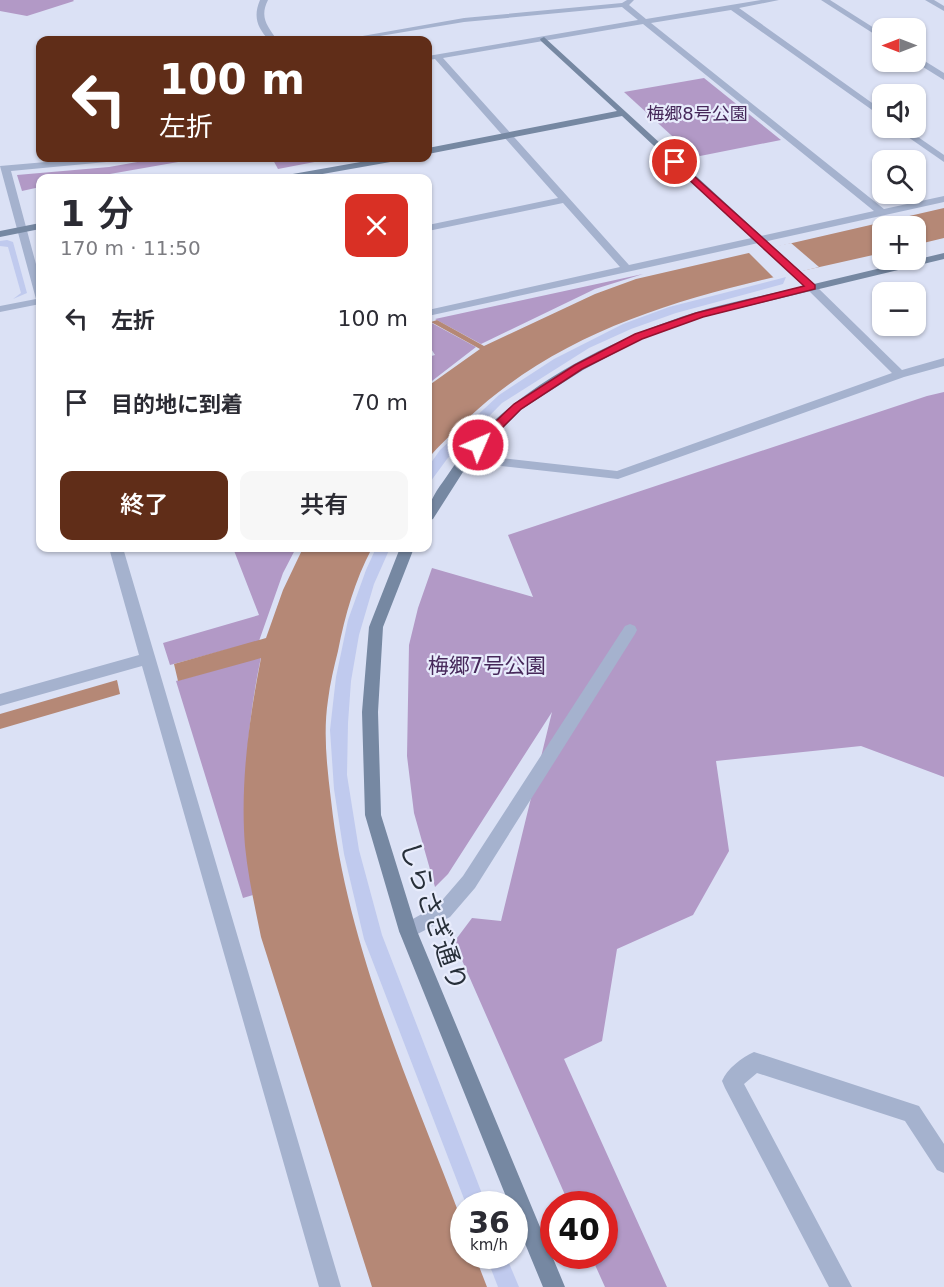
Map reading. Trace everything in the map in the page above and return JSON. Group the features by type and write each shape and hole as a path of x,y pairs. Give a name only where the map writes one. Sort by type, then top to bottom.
{"street":[{"path":"264,0 258,15 261,24 270,36"},
{"path":"368,36 464,20 624,4 632,0"},
{"path":"432,57 775,0"},
{"path":"825,0 872,31"},
{"path":"929,0 944,9"},
{"path":"624,4 882,213"},
{"path":"732,7 872,107"},
{"path":"544,39 811,287 900,374"},
{"path":"432,57 508,136 627,269"},
{"path":"926,65 944,77"},
{"path":"432,150 622,113"},
{"path":"914,138 944,159"},
{"path":"36,284 2,169 75,162"},
{"path":"308,174 372,162"},
{"path":"432,312 627,269 764,244 944,199"},
{"path":"432,227 564,200"},
{"path":"0,234 36,227"},
{"path":"432,510 465,458 518,406 579,367 639,336 699,315 944,256"},
{"path":"0,309 36,300"},
{"path":"465,458 618,475 900,374 944,362"},
{"path":"117,552 330,1287"},
{"name":"しらさぎ通り","path":"405,552 376,627 370,712 372,815 408,931 554,1287"},
{"path":"408,931 444,911 469,882 630,630"},
{"path":"0,700 148,658"},
{"path":"841,1287 732,1081 754,1062 912,1113 944,1163"}],"green space":[{"path":"0,0 74,1 27,16 0,11"},
{"name":"梅郷8号公園","path":"704,78 781,140 695,157 624,92"},
{"path":"137,162 178,162 110,174 36,174 36,188 22,191 17,175 109,167"},
{"path":"274,162 315,162 278,169"},
{"path":"643,274 595,289 481,344 435,319"},
{"path":"432,323 476,347 432,381 432,356 435,355 432,350"},
{"name":"梅郷7号公園","path":"944,392 944,777 861,746 716,761 729,851 693,915 617,949 602,1041 564,1059 667,1287 605,1287 597,1269 618,1269 618,1191 563,1191 454,942 472,918 501,921 552,712 448,874 435,887 414,813 407,756 409,645 418,608 432,568 533,597 508,535"},
{"path":"235,552 294,552 283,573 259,641 170,665 163,643 259,615"},
{"path":"261,657 251,717 246,776 247,835 253,895 243,898 176,681"}],"shaded area":[{"path":"944,208 944,238 926,242 926,216 909,216"},
{"path":"872,225 872,255 770,278 661,308 609,328 559,353 511,383 466,420 432,454 432,383 480,349 432,322 437,320 484,346 595,294 636,279"},
{"path":"0,241 13,242 27,293 13,299 21,293 8,247 0,246"},
{"path":"786,277 783,284 676,313 631,329 589,348 502,403 447,459 432,480 432,461 440,450 499,395 554,359 623,324 669,307"},
{"path":"301,552 370,552 347,611 331,681 327,712 327,763 339,855 366,963 450,1191 450,1269 480,1269 487,1287 372,1287 261,937 250,881 245,846 245,775 249,728 261,658 178,681 174,664 266,638 283,590"},
{"path":"374,552 388,552 374,584 359,635 351,681 347,775 359,850 382,935 481,1191 461,1191 364,939 344,854 334,789 330,730 336,677 348,620"},
{"path":"117,680 120,694 0,729 0,714"},
{"path":"491,1269 511,1269 519,1287 498,1287"}],"pier":[{"path":"791,243 819,267 774,278 748,252"}],"route":[{"path":"478,445 518,406 579,367 639,336 699,315 811,287 675,162"}]}
